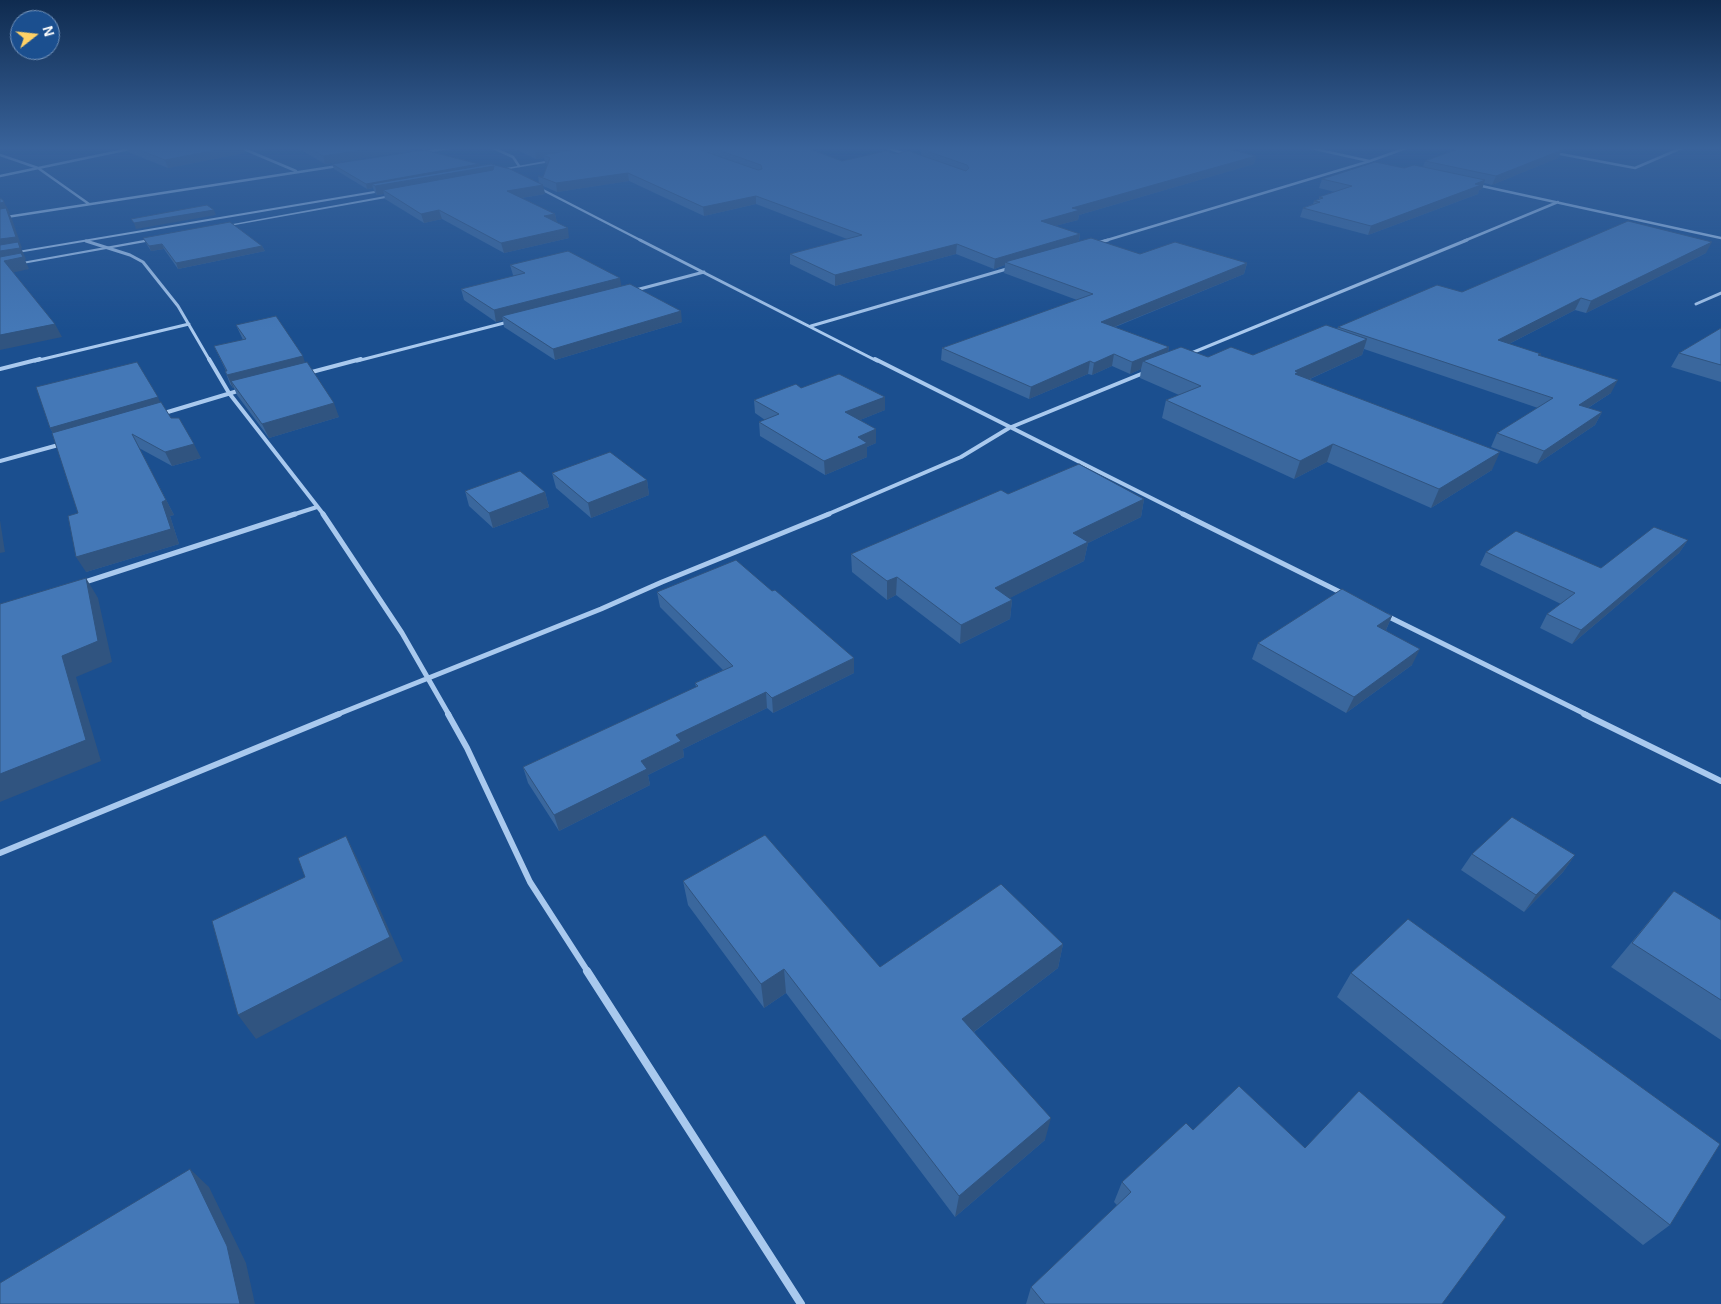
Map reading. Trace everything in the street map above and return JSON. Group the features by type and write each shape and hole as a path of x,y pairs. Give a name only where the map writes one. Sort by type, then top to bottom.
{"street":[{"path":"0,218 65,208"},
{"path":"0,255 276,208"},
{"path":"217,228 328,208"},
{"path":"579,208 1010,428 1348,596"},
{"path":"1096,243 1213,208"},
{"path":"1183,356 1544,208"},
{"path":"1585,208 1721,238"},
{"path":"0,267 160,238"},
{"path":"86,240 104,248 130,255 143,262 178,306 229,393 334,528 402,633 468,748 530,882 801,1304"},
{"path":"811,327 1011,268"},
{"path":"628,292 704,272"},
{"path":"1696,304 1721,293"},
{"path":"306,374 512,321"},
{"path":"0,369 189,324"},
{"path":"0,854 428,677 601,610 662,582 886,490 961,457 1010,428 1156,368"},
{"path":"153,416 248,388"},
{"path":"0,461 67,442"},
{"path":"74,585 317,507"},
{"path":"1383,614 1721,781"}],"building":[{"path":"6,208 16,237 0,239 0,209"},
{"path":"192,208 211,208 214,210 134,223 131,219"},
{"path":"411,208 542,208 555,214 544,216 568,228 501,243 439,210 421,214"},
{"path":"788,208 1073,208 1080,210 1041,221 1080,234 995,259 957,244 835,275 790,254 862,235"},
{"path":"1303,208 1420,208 1371,226"},
{"path":"1628,221 1712,242 1591,301 1581,298 1498,340 1541,354 1538,355 1618,380 1579,405 1602,412 1544,451 1497,433 1553,398 1338,327 1437,285 1462,292"},
{"path":"230,222 262,246 176,263 162,244 149,246 143,238"},
{"path":"1091,238 1140,254 1175,242 1247,263 1101,322 1169,347 1132,362 1114,354 1094,363 1090,361 1031,387 942,348 1093,294 1005,262"},
{"path":"18,242 20,248 0,251 0,245"},
{"path":"568,251 620,278 494,310 461,289 525,273 510,265"},
{"path":"21,253 23,257 4,261 55,324 0,335 0,257"},
{"path":"630,284 681,311 553,349 502,316"},
{"path":"276,316 303,356 227,375 225,371 227,371 214,346 246,339 236,325"},
{"path":"1326,325 1367,339 1295,371 1298,372 1295,374 1500,452 1439,489 1333,444 1300,461 1166,400 1201,386 1143,361 1181,347 1208,357 1231,347 1253,355"},
{"path":"1721,328 1721,365 1679,353"},
{"path":"137,362 158,397 50,428 36,387"},
{"path":"307,362 334,403 262,424 231,381"},
{"path":"839,374 885,397 845,412 876,429 858,437 867,443 824,461 759,422 779,414 754,400 796,384 801,388"},
{"path":"161,402 171,418 179,418 194,444 165,452 132,434 166,500 162,502 171,529 76,557 68,516 78,513 52,433"},
{"path":"610,452 647,480 588,503 552,473"},
{"path":"1079,464 1144,499 1073,533 1088,542 995,588 1012,600 961,625 897,577 887,581 851,554 1001,490 1008,494"},
{"path":"520,471 545,492 489,513 465,491"},
{"path":"1654,527 1688,540 1581,630 1547,614 1575,593 1486,552 1516,531 1601,568"},
{"path":"736,560 772,591 775,590 854,658 772,698 766,692 676,735 681,741 641,761 647,769 554,815 523,767 698,686 695,683 733,666 657,592"},
{"path":"86,578 98,641 62,656 86,740 0,774 0,604"},
{"path":"1342,589 1392,616 1377,626 1420,649 1354,697 1258,643"},
{"path":"1512,817 1575,855 1536,895 1472,854"},
{"path":"765,835 880,967 1001,884 1063,944 962,1019 1051,1118 959,1196 784,969 761,984 683,881"},
{"path":"346,836 390,937 238,1015 212,921 305,877 298,858"},
{"path":"1674,891 1721,920 1721,1000 1632,943"},
{"path":"1408,919 1720,1144 1670,1225 1351,973"},
{"path":"1239,1086 1305,1148 1359,1091 1506,1217 1442,1304 1045,1304 1031,1287 1131,1192 1122,1182 1186,1123 1193,1130"},
{"path":"190,1169 227,1246 240,1304 0,1304 0,1283"}]}
